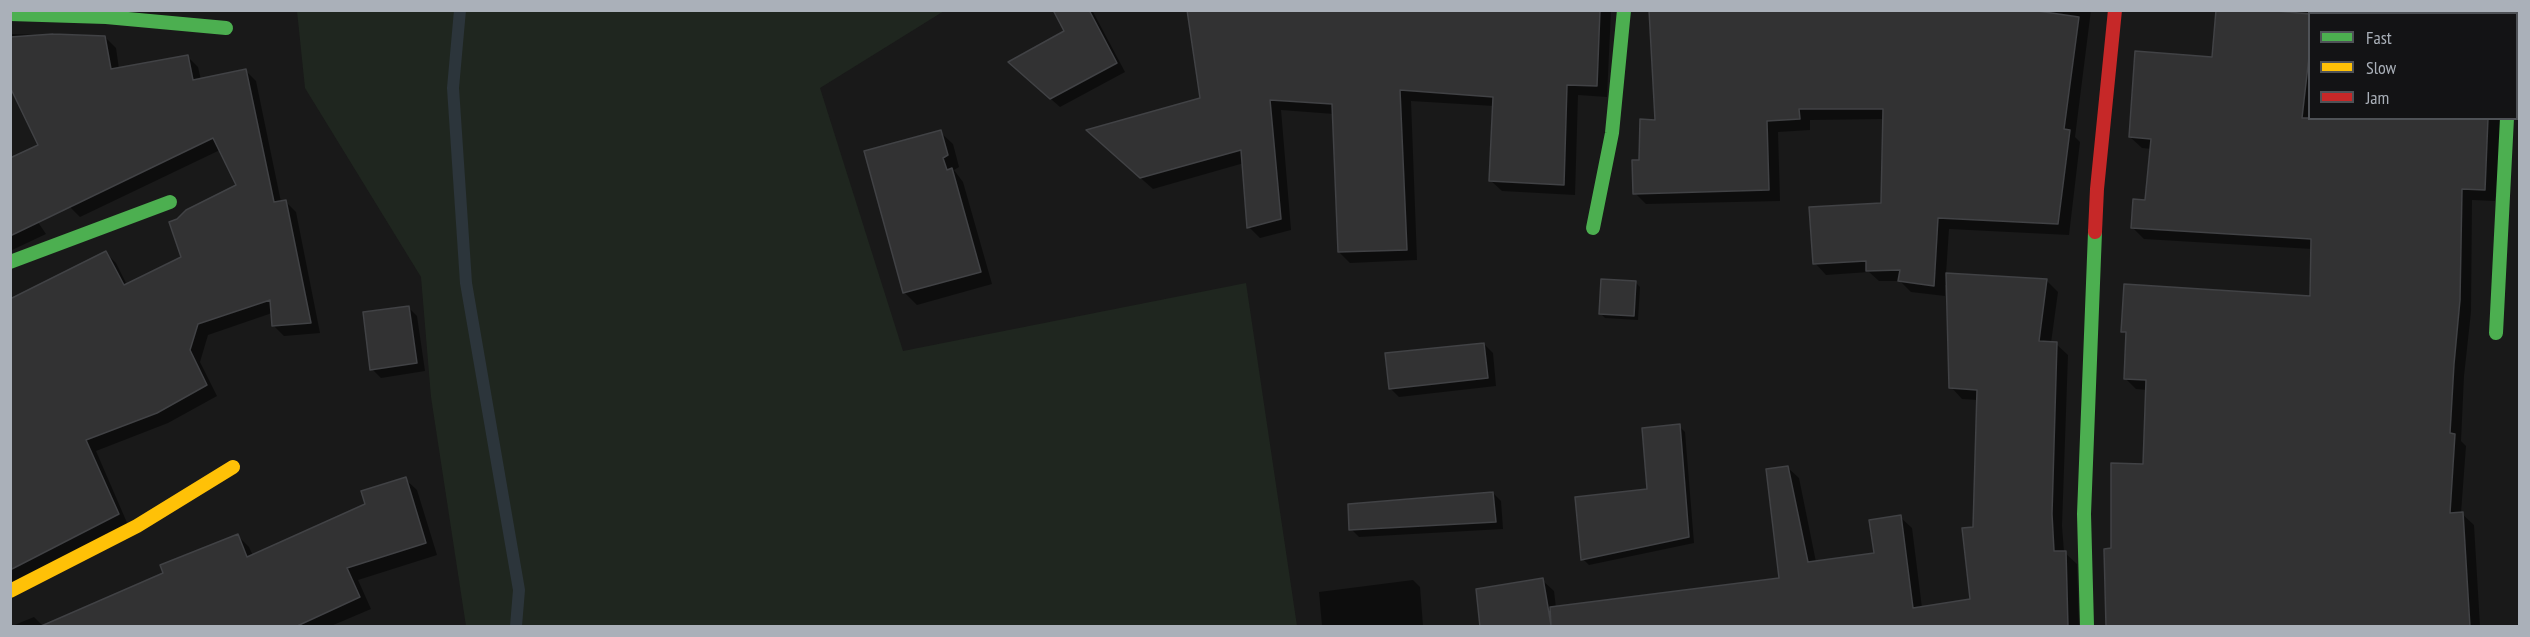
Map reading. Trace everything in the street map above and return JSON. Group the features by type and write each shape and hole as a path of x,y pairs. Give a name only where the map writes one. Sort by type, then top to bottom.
{"street":[{"path":"1593,228 1612,133 1624,10"},
{"path":"2087,627 2084,514 2097,189 2115,10"},
{"path":"10,14 106,17 226,28"},
{"path":"2496,333 2507,120"},
{"path":"10,262 170,202"},
{"path":"10,591 137,526 233,467"}],"shaded area":[{"path":"297,11 944,11 820,88 903,351 1246,283 1297,626 466,626 431,397 421,277 305,88"}],"building":[{"path":"1053,10 1089,10 1117,63 1050,99 1008,62 1064,31"},
{"path":"1187,10 1600,10 1597,86 1567,85 1564,185 1489,181 1493,97 1400,90 1407,250 1338,252 1332,104 1270,100 1281,219 1247,228 1241,150 1140,178 1086,130 1200,98"},
{"path":"1649,10 2031,10 2079,17 2064,129 2070,130 2058,224 1938,218 1934,286 1898,281 1900,270 1866,271 1866,261 1813,264 1809,207 1881,203 1883,109 1799,109 1800,119 1767,121 1769,190 1633,194 1632,160 1639,160 1640,119 1655,120"},
{"path":"2216,10 2266,10 2308,14 2308,66 2302,118 2308,118 2308,120 2488,120 2485,190 2462,189 2460,300 2450,433 2455,434 2450,513 2463,512 2470,627 2106,627 2104,549 2111,548 2111,463 2143,464 2146,380 2124,379 2126,332 2121,332 2124,284 2310,296 2311,239 2131,228 2133,199 2145,200 2151,139 2129,137 2135,51 2212,57"},
{"path":"53,34 105,36 111,69 188,55 193,80 246,69 274,202 286,200 311,323 272,326 270,300 198,324 190,350 207,385 157,413 86,440 119,514 10,570 10,299 106,251 124,285 181,257 169,222 177,219 186,210 236,185 213,138 10,236 10,158 38,145 10,87 10,37"},
{"path":"941,130 948,155 943,158 947,170 952,168 981,272 903,293 864,151"},
{"path":"1946,273 2047,279 2039,341 2057,342 2052,514 2054,551 2066,551 2068,627 1480,627 1476,589 1543,578 1551,625 1550,607 1779,578 1766,469 1788,466 1808,562 1874,553 1869,520 1901,515 1913,608 1970,599 1962,528 1973,527 1977,390 1949,388"},
{"path":"1601,279 1636,281 1634,316 1599,314"},
{"path":"409,306 417,363 370,370 363,312"},
{"path":"1484,343 1488,378 1389,389 1385,353"},
{"path":"1680,424 1689,537 1581,560 1575,497 1647,489 1642,428"},
{"path":"406,477 426,543 347,568 360,597 295,627 39,627 163,573 160,565 238,534 247,557 365,504 361,491"},
{"path":"1493,492 1496,522 1349,530 1348,504"}],"waterway":[{"path":"460,10 453,88 466,283 519,590 516,626"}],"traffic: fast":[{"path":"1593,228 1612,133 1624,10"},
{"path":"10,14 106,17 226,28"},
{"path":"2496,333 2507,120"},
{"path":"10,262 170,202"},
{"path":"2087,626 2084,514 2095,232"}],"traffic: slow":[{"path":"10,591 137,526 233,467"}],"traffic: jam":[{"path":"2095,232 2097,189 2115,10"}]}
